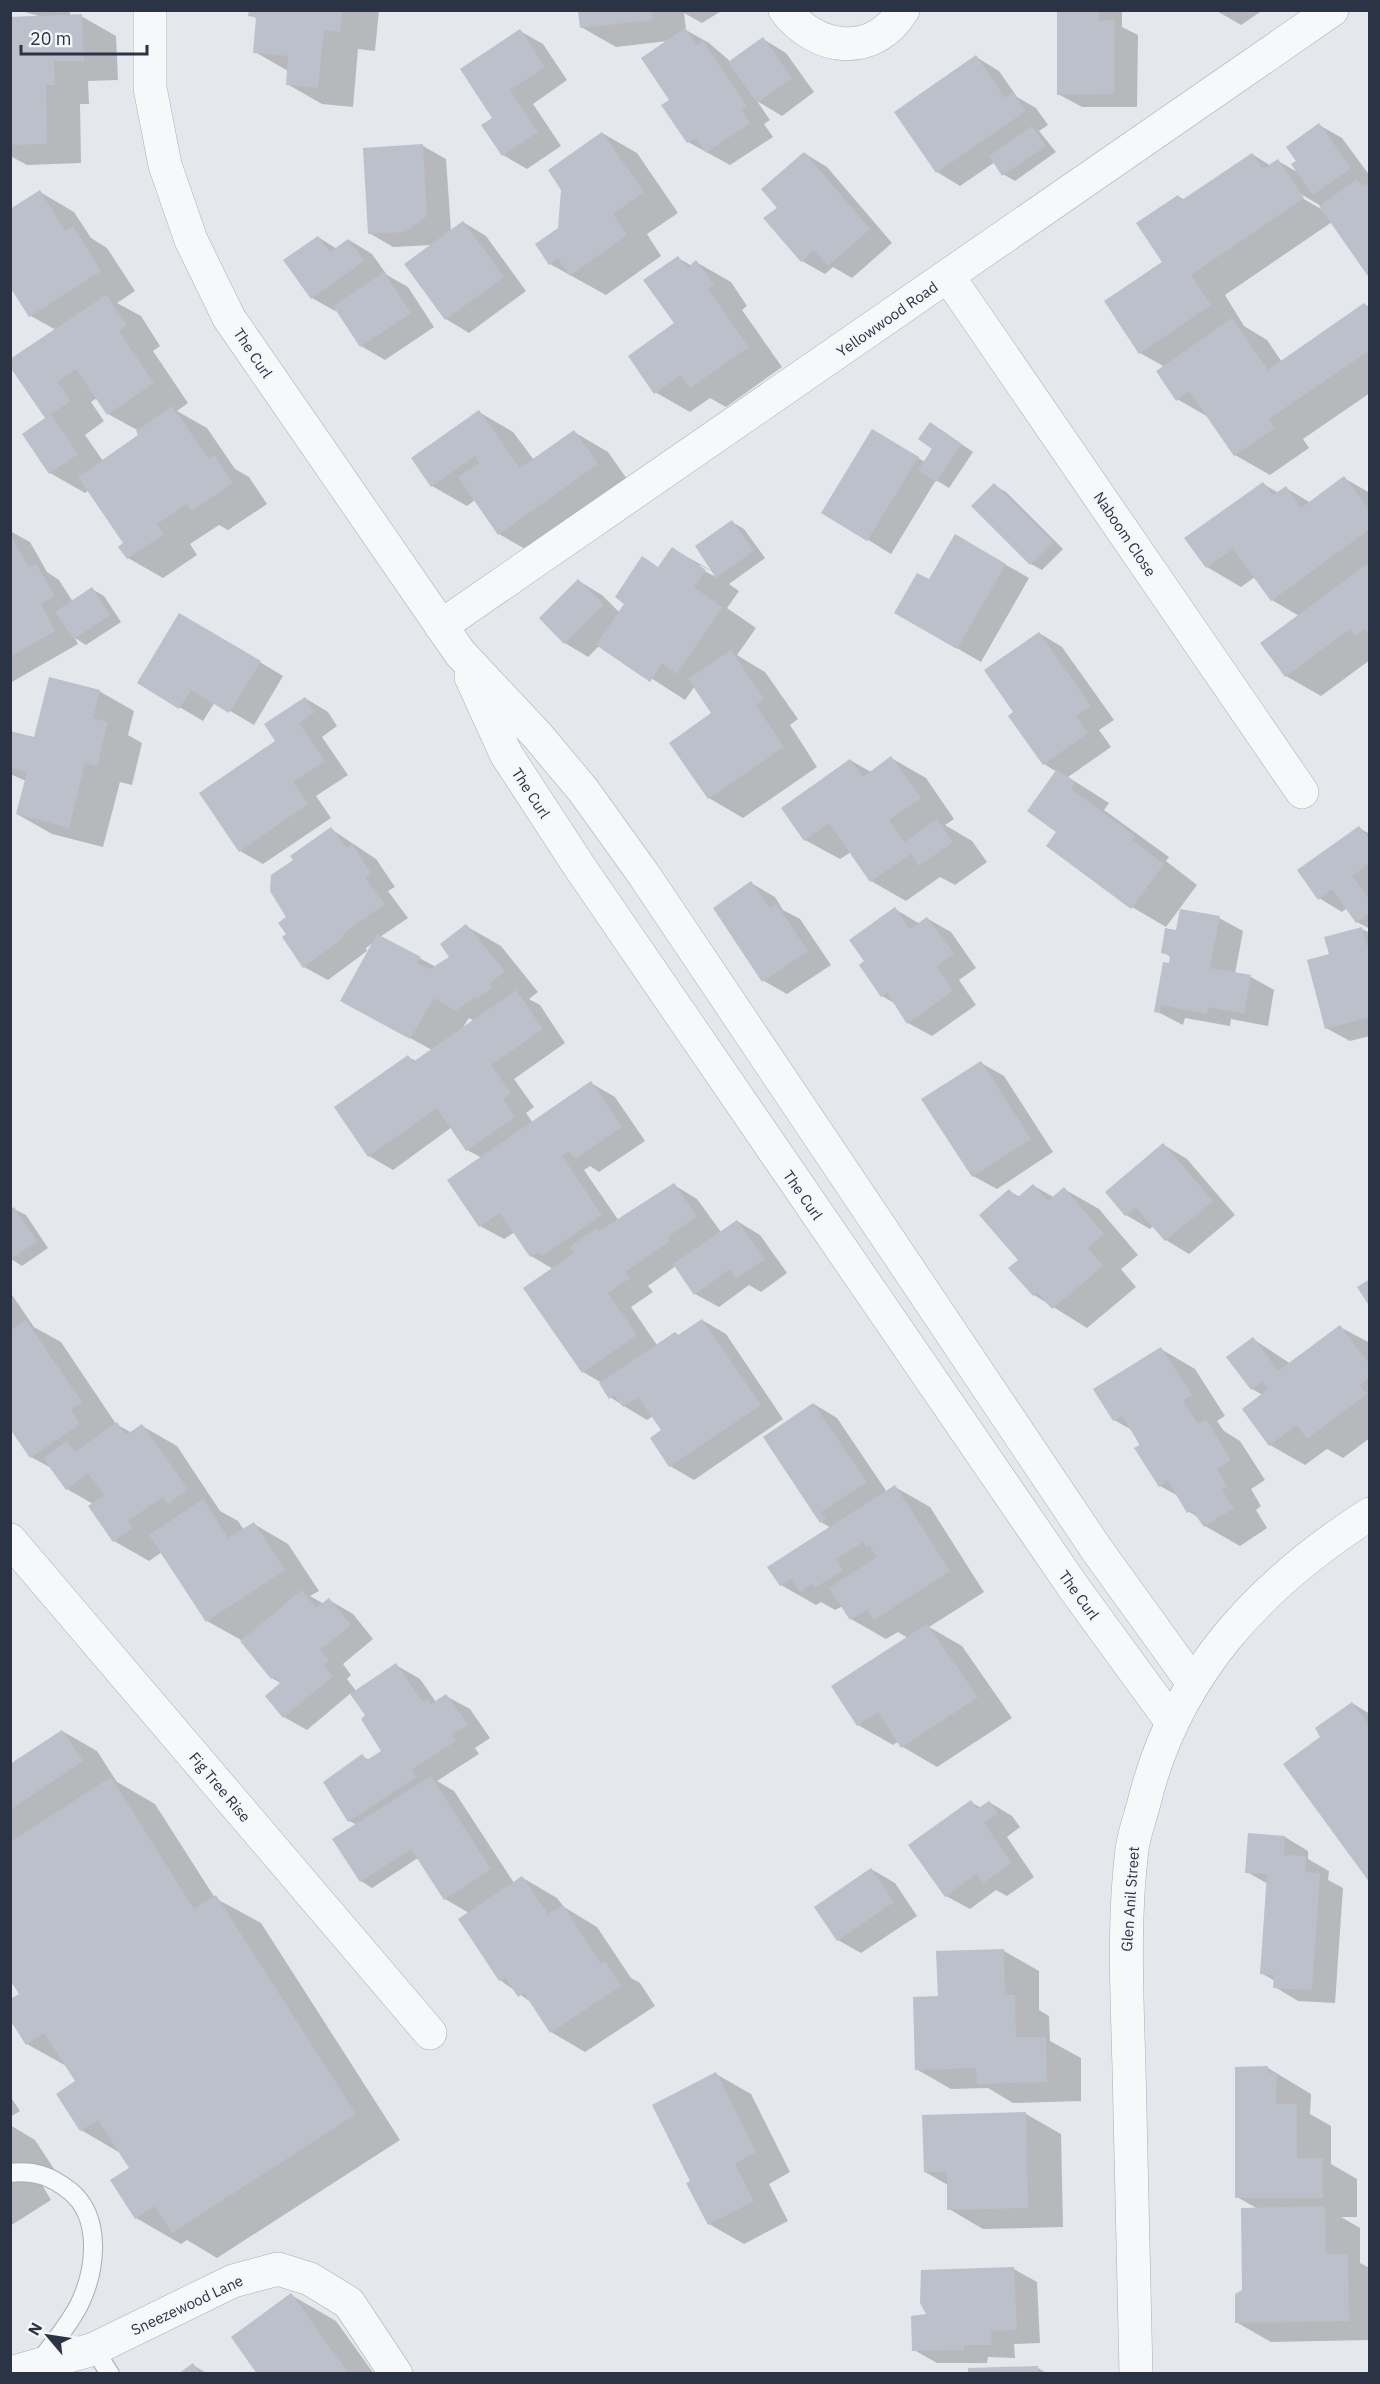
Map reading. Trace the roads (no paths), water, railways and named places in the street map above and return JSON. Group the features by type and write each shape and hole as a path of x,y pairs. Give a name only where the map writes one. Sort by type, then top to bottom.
{"street":[{"name":"The Curl","path":"150,10 150,88 165,165 191,240 229,318 460,654 552,753 644,875 1097,1550 1192,1683"},
{"path":"785,10 791,18 819,38 843,45 868,42 894,24 903,10"},
{"name":"Yellowwood Road","path":"441,626 1332,10"},
{"name":"Naboom Close","path":"948,276 1302,792"},
{"name":"The Curl","path":"460,654 506,754 579,867 1074,1588 1171,1721"},
{"name":"Glen Anil Street","path":"1136,2373 1126,1931 1132,1847 1152,1769 1171,1721 1192,1683 1237,1623 1287,1575 1335,1536 1370,1514"},
{"name":"Fig Tree Rise","path":"10,1540 430,2033"},
{"name":"Sneezewood Lane","path":"23,2370 102,2361 233,2281 278,2269 310,2279 349,2303 396,2373"}],"lane":[{"path":"10,2173 27,2171 54,2179 78,2198 92,2226 94,2259 80,2303 23,2370"}]}
